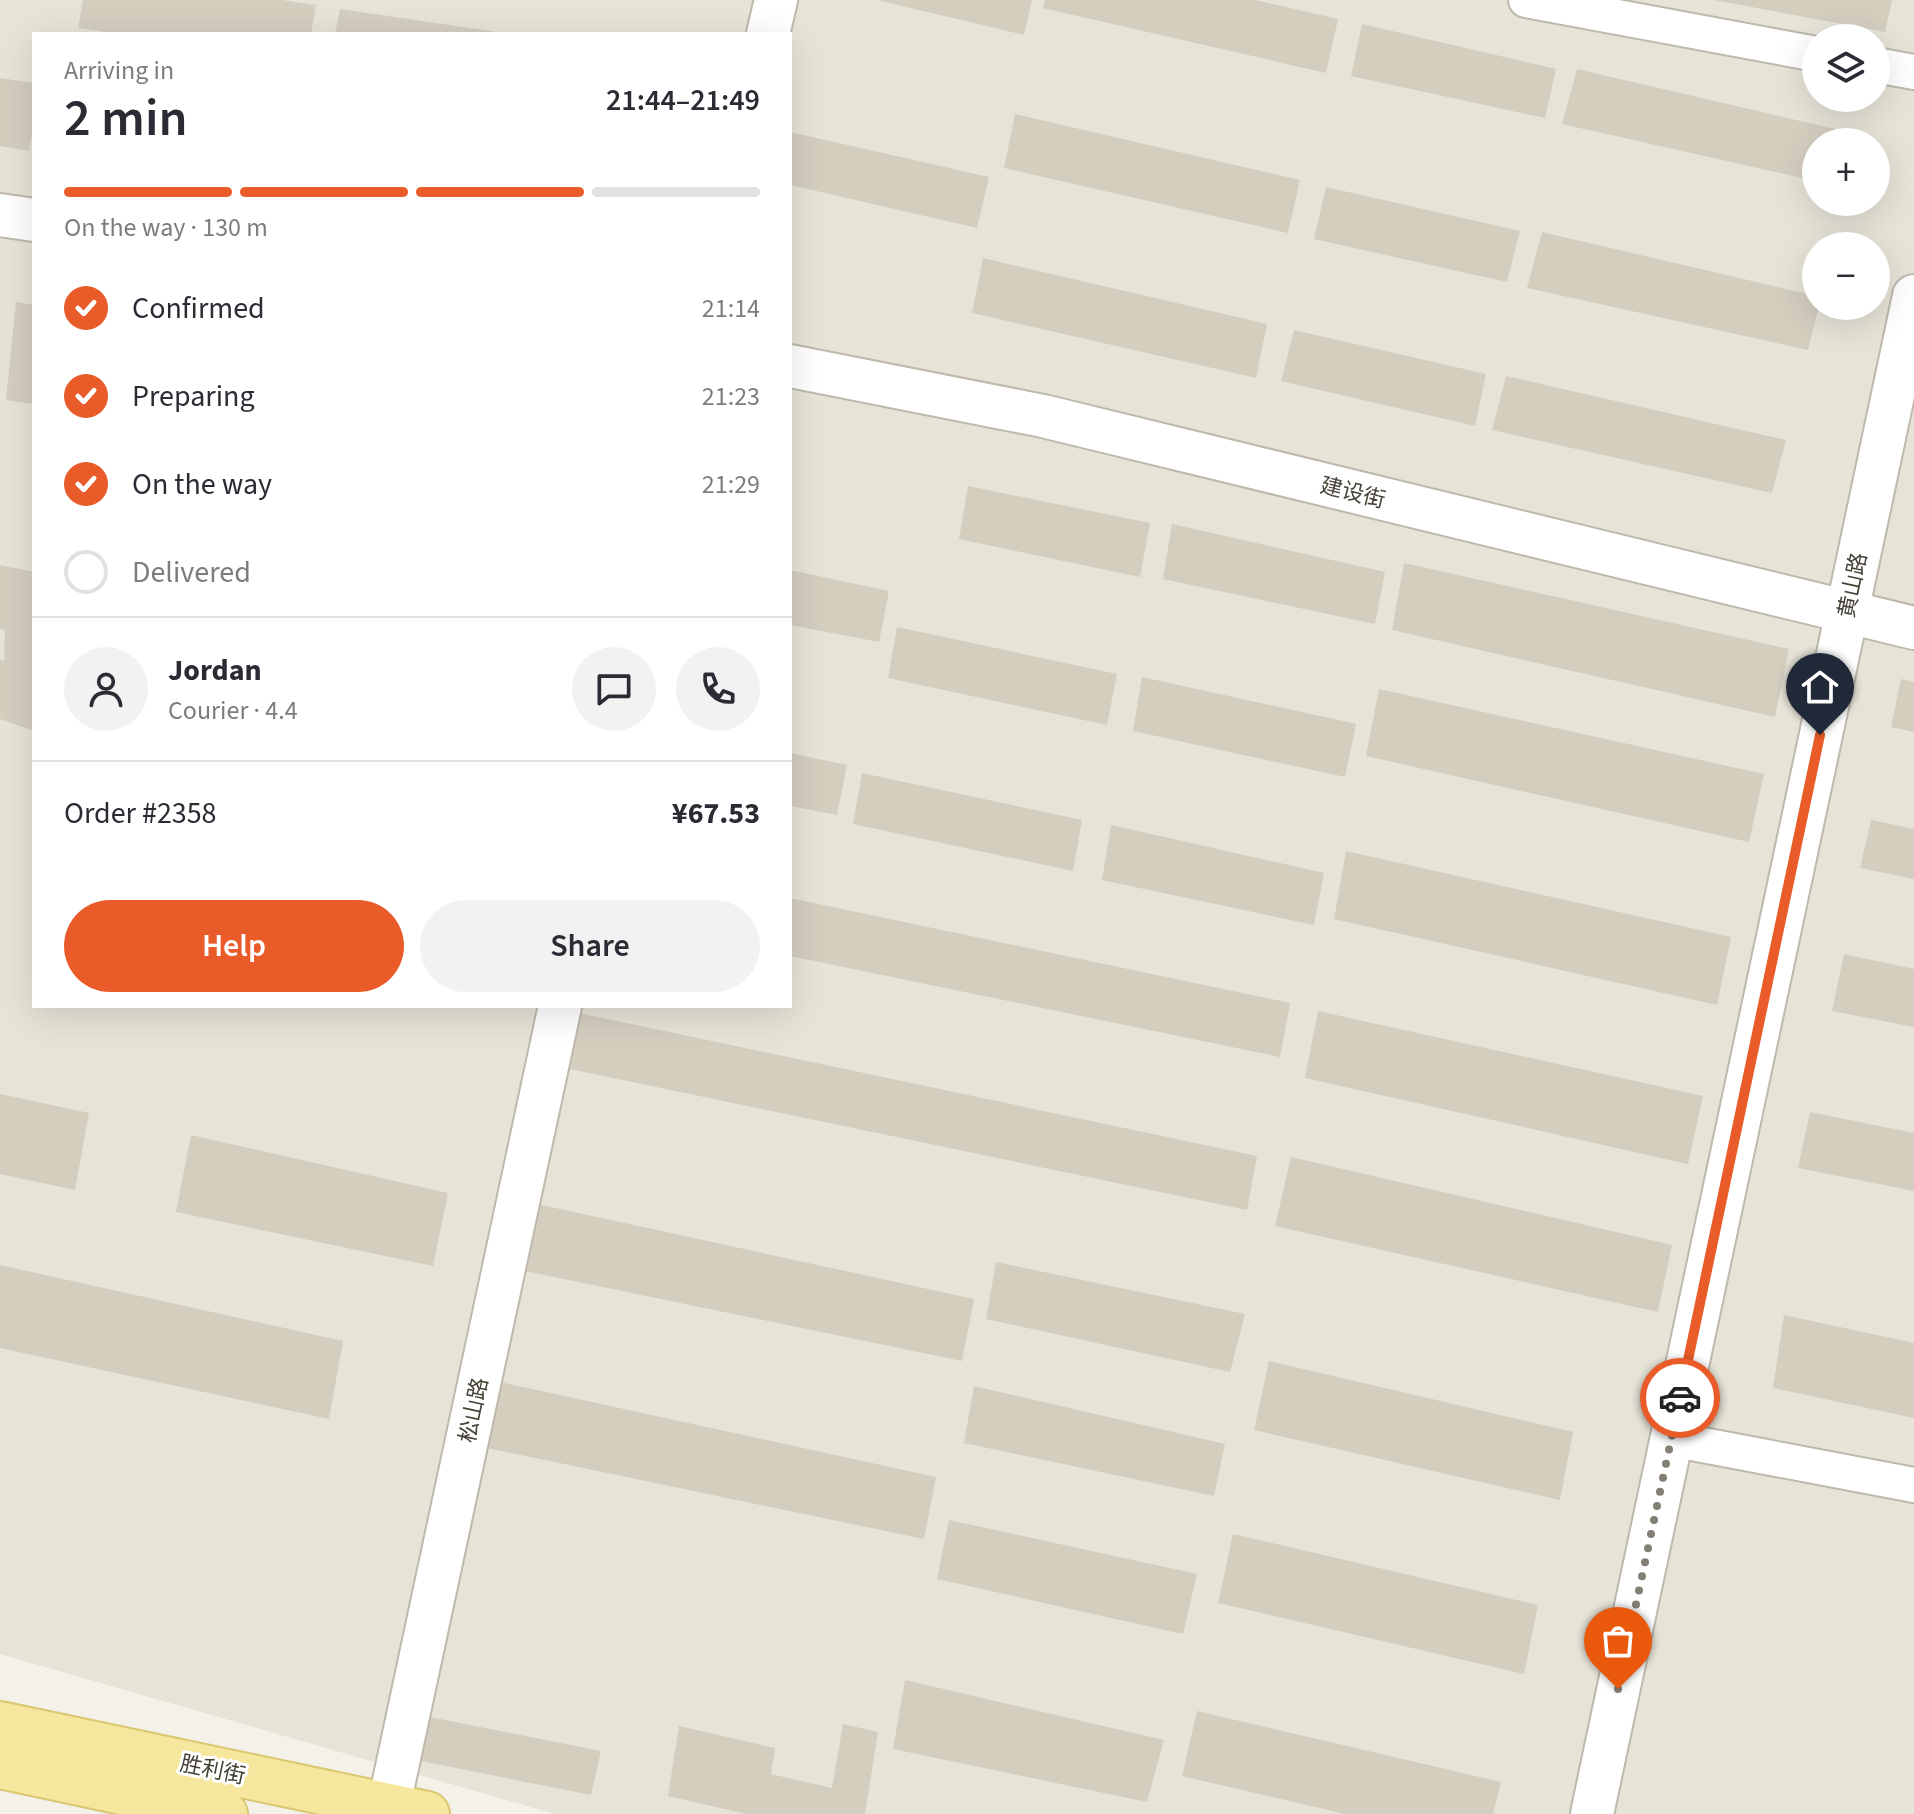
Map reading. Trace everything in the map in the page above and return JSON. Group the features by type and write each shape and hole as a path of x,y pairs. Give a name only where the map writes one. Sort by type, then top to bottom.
{"main road":[{"name":"胜利街","path":"0,1724 401,1811"},
{"name":"胜利街","path":"0,1766 225,1814"}],"street":[{"path":"768,32 776,0"},
{"path":"1526,0 1802,51"},
{"path":"1890,68 1914,72"},
{"path":"0,215 32,220"},
{"name":"黄山路","path":"1592,1814 1914,296"},
{"name":"建设街","path":"792,366 1043,416 1914,628"},
{"name":"松山路","path":"401,1811 560,1008"},
{"path":"1671,1439 1914,1485"}],"shaded area":[{"path":"0,0 1914,0 1914,1814 555,1814 0,1654"}],"building":[{"path":"83,0 282,0 316,5 311,32 105,32 78,28"},
{"path":"877,0 1032,0 1024,35"},
{"path":"1045,0 1255,0 1338,19 1326,73 1043,8"},
{"path":"1714,0 1892,0 1887,24 1842,24"},
{"path":"340,9 497,32 335,32"},
{"path":"1362,24 1556,69 1545,118 1351,76"},
{"path":"1577,69 1831,128 1802,128 1802,178 1562,124"},
{"path":"0,78 32,83 29,151 0,146"},
{"path":"1015,114 1300,180 1288,233 1004,168"},
{"path":"792,132 989,177 977,228 792,185"},
{"path":"1326,187 1520,231 1507,282 1314,239"},
{"path":"1542,232 1802,293 1802,320 1816,320 1808,350 1527,288"},
{"path":"983,258 1267,324 1256,378 972,313"},
{"path":"16,302 32,305 32,404 6,400"},
{"path":"1294,330 1486,374 1475,426 1281,381"},
{"path":"1506,376 1786,440 1772,493 1492,430"},
{"path":"968,486 1150,523 1140,577 959,539"},
{"path":"1172,524 1385,572 1375,624 1163,579"},
{"path":"1404,563 1789,649 1775,717 1392,630"},
{"path":"0,565 32,572 32,730 0,719 0,659 4,661 5,630 0,629"},
{"path":"792,570 889,591 879,642 792,625"},
{"path":"897,627 1117,674 1107,725 888,678"},
{"path":"1142,677 1356,724 1345,777 1133,731"},
{"path":"1901,679 1914,682 1914,732 1891,727"},
{"path":"1379,689 1764,774 1749,842 1366,756"},
{"path":"792,753 847,765 837,815 792,806"},
{"path":"862,773 1082,820 1073,871 853,824"},
{"path":"1871,820 1914,829 1914,879 1860,868"},
{"path":"1111,825 1324,873 1314,925 1102,880"},
{"path":"1346,851 1731,937 1717,1005 1334,919"},
{"path":"792,898 1290,1003 1280,1057 792,956"},
{"path":"1844,954 1914,969 1914,1027 1832,1011"},
{"path":"1318,1011 1703,1096 1688,1164 1305,1078"},
{"path":"579,1013 1257,1156 1247,1210 570,1069"},
{"path":"0,1094 89,1113 75,1190 0,1174"},
{"path":"1810,1112 1914,1133 1914,1191 1798,1168"},
{"path":"191,1135 448,1193 433,1266 176,1212"},
{"path":"1291,1157 1672,1245 1658,1312 1275,1226"},
{"path":"537,1204 974,1299 962,1361 525,1271"},
{"path":"996,1262 1245,1314 1230,1372 986,1319"},
{"path":"0,1265 343,1341 329,1419 0,1348"},
{"path":"1784,1315 1914,1343 1914,1418 1773,1388"},
{"path":"1269,1361 1573,1432 1560,1500 1254,1430"},
{"path":"500,1382 936,1477 924,1539 487,1448 486,1416"},
{"path":"974,1386 1225,1444 1214,1496 964,1443"},
{"path":"949,1520 1197,1574 1183,1634 937,1579"},
{"path":"1233,1534 1538,1605 1524,1674 1218,1603"},
{"path":"905,1680 1164,1740 1147,1802 893,1749"},
{"path":"1197,1711 1501,1782 1493,1814 1345,1814 1182,1776"},
{"path":"430,1717 601,1751 591,1795 421,1761"},
{"path":"843,1724 878,1732 865,1814 747,1814 668,1796 679,1726 775,1748 771,1774 832,1788"}],"way so far":[{"path":"1618,1689 1680,1398"}],"route":[{"path":"1680,1398 1820,735"}]}
